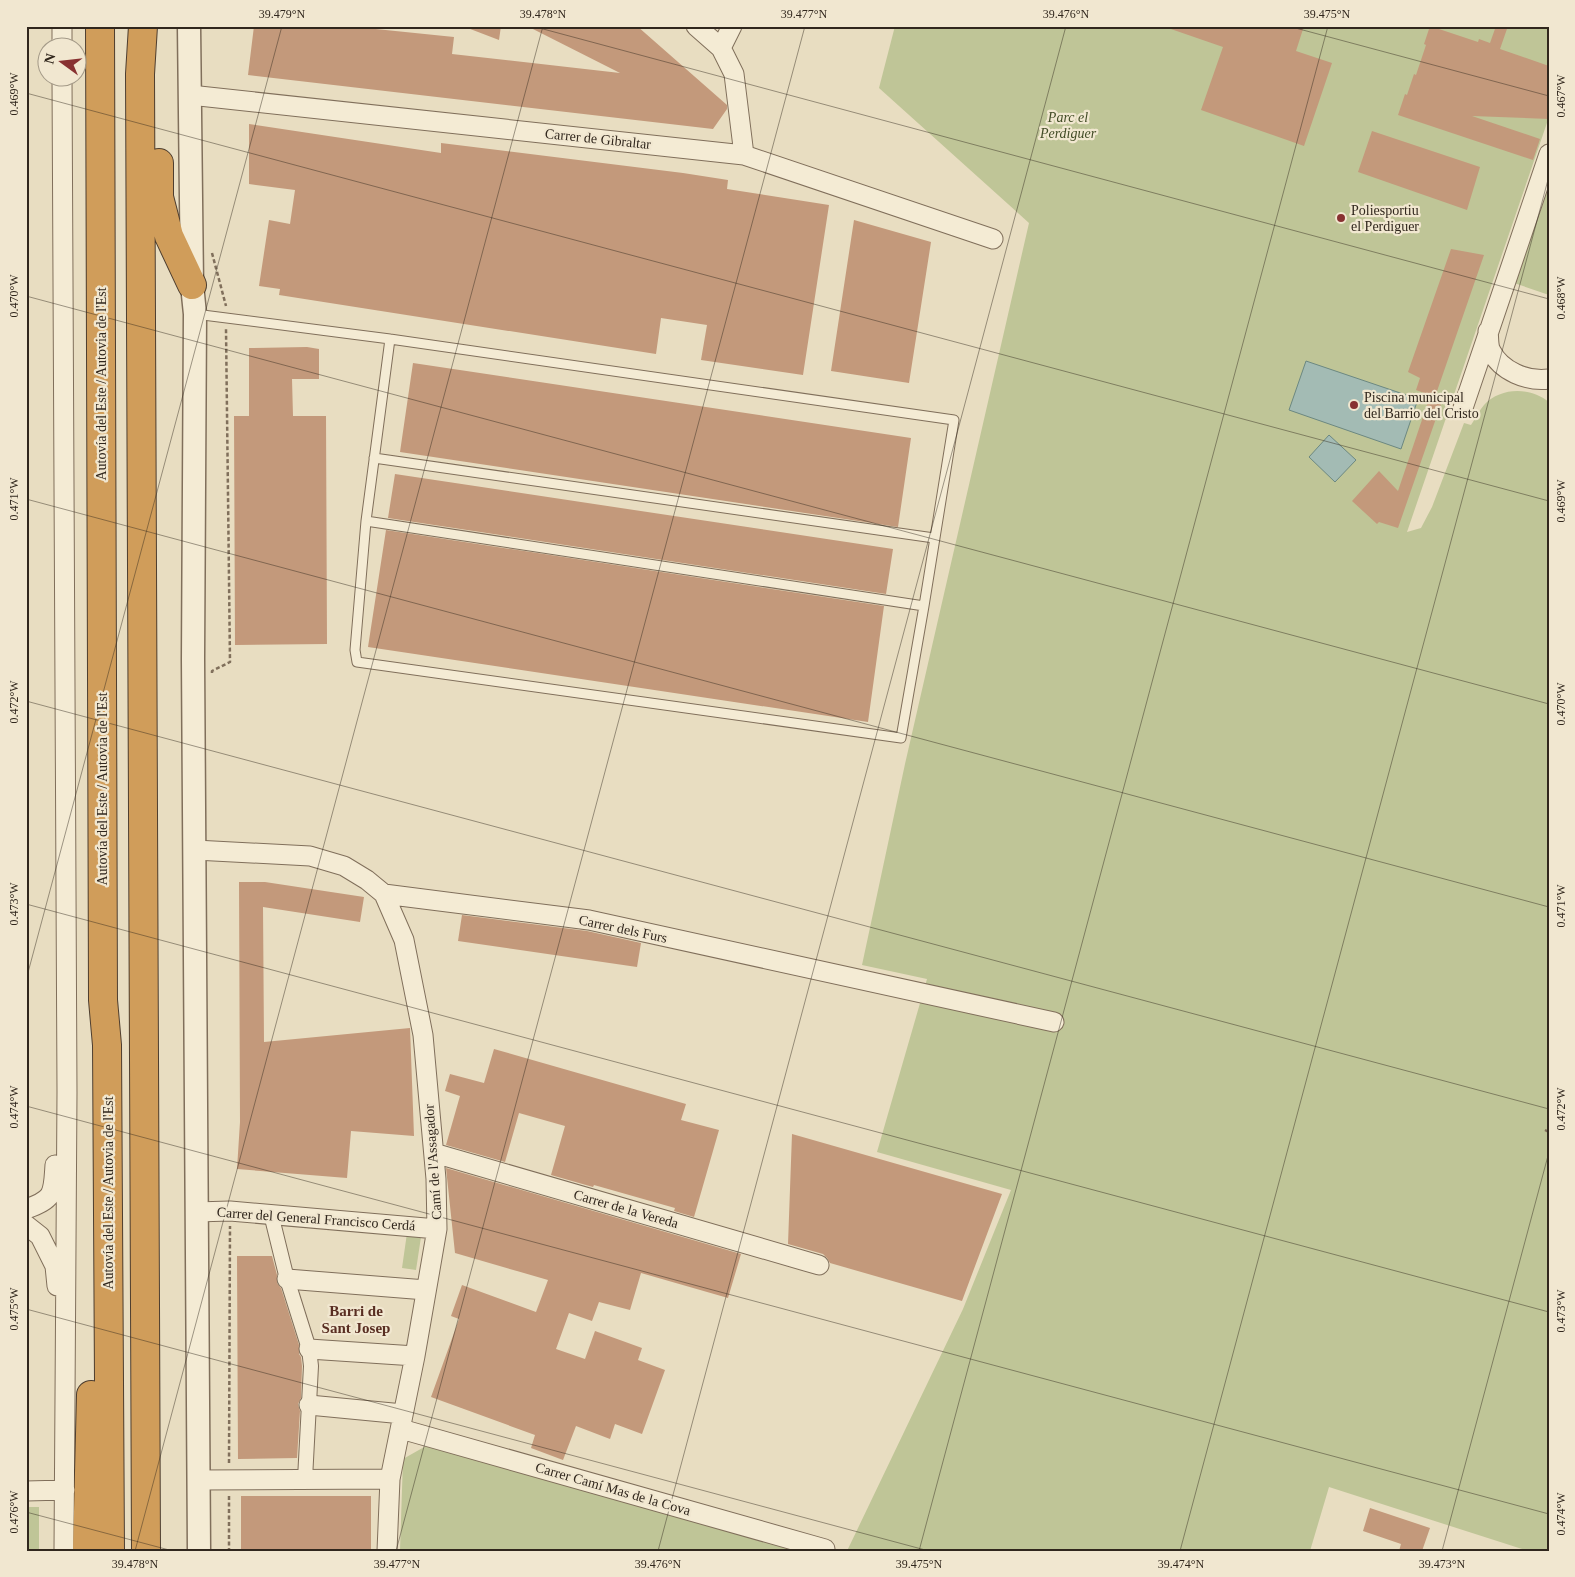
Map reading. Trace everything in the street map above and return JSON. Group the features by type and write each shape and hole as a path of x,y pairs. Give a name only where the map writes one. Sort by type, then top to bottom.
{"highway":[{"name":"Autovía del Este / Autovia de l'Est","path":"100,26 102,1000 108,1045 110,1551"},
{"path":"143,26 140,84 146,1551"},
{"path":"148,26 158,76 159,197 169,236 192,285"},
{"path":"87,1551 91,1419 92,1049 102,1000"}],"street":[{"path":"189,26 192,285 195,314 193,658 199,1551"},
{"path":"696,26 721,48 734,74 744,155"},
{"path":"721,48 732,26"},
{"path":"62,88 66,1092 64,1551"},
{"name":"Carrer de Gibraltar","path":"190,95 744,155 993,239"},
{"path":"1463,408 1549,154"},
{"path":"1488,330 1490,350 1503,367 1526,378 1549,379"},
{"path":"195,850 310,856 344,866 367,880 384,894"},
{"name":"Carrer dels Furs","path":"384,894 589,920 1054,1022"},
{"name":"Camí de l'Assagador","path":"384,894 404,940 421,1025 434,1153 437,1228 415,1356 390,1479 387,1551"},
{"path":"26,1210 43,1203 54,1190 56,1157 66,1092"},
{"name":"Carrer de la Vereda","path":"434,1153 819,1266"},
{"path":"26,1210 66,1236"},
{"name":"Carrer del General Francisco Cerdá","path":"196,1212 230,1211 437,1228"},
{"path":"271,1214 287,1279 309,1349 311,1366 305,1479"},
{"path":"26,1225 40,1236 55,1266 65,1389"},
{"path":"287,1279 426,1290"},
{"path":"309,1349 415,1356"},
{"name":"Carrer Camí Mas de la Cova","path":"309,1406 402,1421 826,1549"},
{"path":"199,1480 390,1479"},
{"path":"26,1491 65,1490"}],"lane":[{"path":"195,314 390,339 954,420 901,738 357,662 355,650 366,521 390,339"},
{"path":"374,458 934,538"},
{"path":"366,521 924,606"}],"path":[{"path":"212,246 212,255 226,301 230,662 212,671 212,681"},
{"path":"229,1551 230,1211"}],"green space":[{"name":"Parc el Perdiguer","path":"895,26 1549,26 1549,117 1407,532 1421,528 1432,507 1464,423 1471,425 1484,405 1491,399 1507,392 1525,392 1541,397 1549,402 1549,1551 1528,1551 1329,1487 1310,1551 847,1551 963,1309 1011,1190 877,1152 927,979 862,965 905,764 1029,223 879,88"},
{"path":"1549,184 1549,295 1514,283"},
{"path":"407,1233 421,1237 416,1270 402,1268"},
{"path":"433,1442 811,1551 400,1551 403,1459"},
{"path":"26,1507 39,1507 39,1551 26,1551"}],"water":[{"name":"Piscina municipal del Barrio del Cristo","path":"1306,361 1418,399 1401,449 1289,410"},
{"path":"1329,435 1356,460 1335,482 1309,457"}],"building":[{"path":"254,26 366,26 366,28 454,37 452,54 620,73 527,26 637,26 727,105 727,109 713,129 248,75"},
{"path":"501,26 499,40 465,27"},
{"path":"1168,26 1304,26 1296,51 1332,63 1304,146 1201,110 1223,47 1168,28"},
{"path":"1430,26 1478,42 1479,39 1490,43 1496,26 1508,26 1500,49 1549,66 1549,119 1472,116 1540,139 1533,160 1398,115 1414,74 1416,75"},
{"path":"249,124 441,153 441,143 683,173 728,180 727,189 829,205 803,375 701,360 707,325 661,318 656,354 279,295 280,289 259,286 269,220 290,224 295,190 249,184"},
{"path":"1372,131 1480,167 1467,210 1358,172"},
{"path":"854,220 931,242 909,383 831,371"},
{"path":"1451,249 1484,255 1435,397 1416,390 1420,378 1408,372"},
{"path":"307,347 319,349 319,379 292,379 293,416 326,416 327,644 235,645 234,416 249,416 249,348"},
{"path":"413,363 911,438 898,527 400,452"},
{"path":"1429,399 1441,404 1398,528 1379,522 1377,524 1352,501 1379,471 1398,491"},
{"path":"395,474 893,549 886,594 388,518"},
{"path":"386,530 884,606 868,722 368,647"},
{"path":"239,882 265,882 364,897 360,922 263,907 264,1042 410,1028 414,1136 351,1131 347,1178 237,1169 240,1122"},
{"path":"462,915 587,931 641,943 637,967 458,941"},
{"path":"494,1049 686,1104 681,1120 719,1130 694,1217 674,1211 675,1208 551,1175 565,1126 519,1113 505,1162 446,1145 460,1096 445,1091 450,1074 484,1083"},
{"path":"792,1134 1002,1194 962,1301 830,1263 823,1254 788,1244"},
{"path":"446,1168 741,1254 728,1298 641,1273 630,1310 599,1302 592,1321 569,1313 556,1349 585,1359 595,1331 642,1348 638,1360 665,1370 642,1434 615,1424 610,1439 576,1426 563,1460 531,1448 535,1435 431,1397 459,1319 451,1316 462,1285 536,1312 548,1280 455,1253"},
{"path":"237,1256 272,1256 277,1283 281,1288 299,1345 302,1366 301,1398 298,1404 300,1411 297,1458 238,1459"},
{"path":"241,1496 371,1496 371,1551 241,1551"},
{"path":"1370,1508 1430,1528 1422,1551 1399,1551 1401,1544 1363,1531"}],"place":[{"name":"Poliesportiu el Perdiguer","path":"1341,218"},
{"name":"Piscina municipal del Barrio del Cristo","path":"1354,405"}],"district":[{"name":"Barri de Sant Josep","path":"356,1320"}]}
